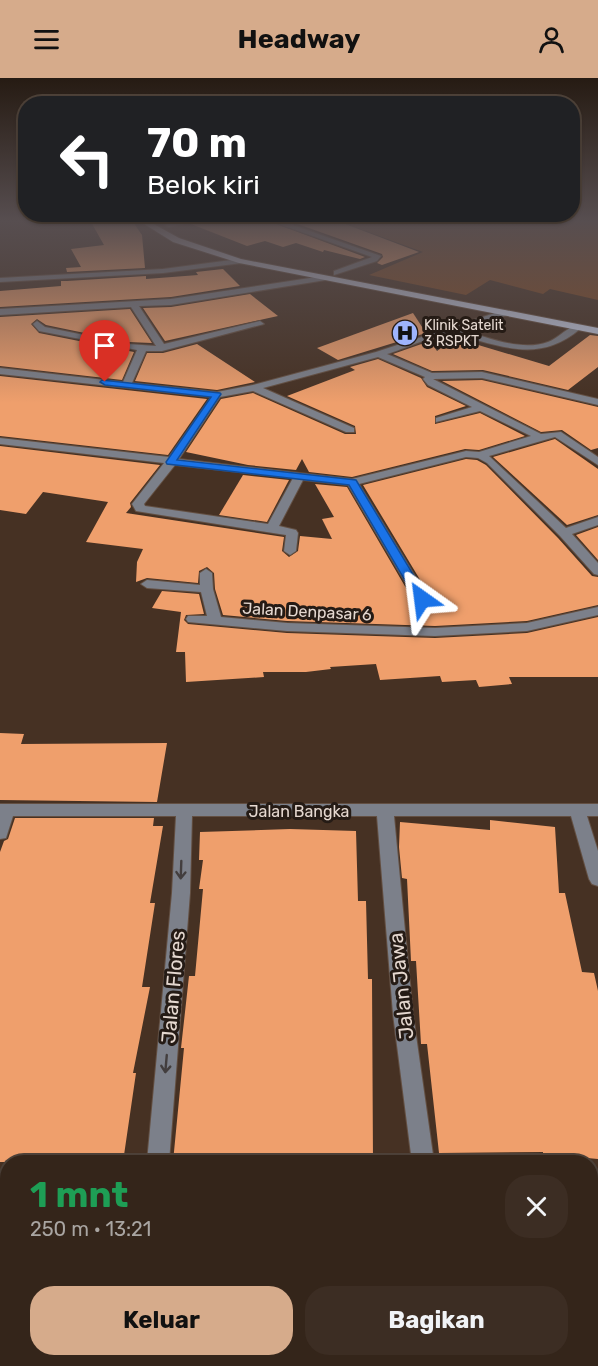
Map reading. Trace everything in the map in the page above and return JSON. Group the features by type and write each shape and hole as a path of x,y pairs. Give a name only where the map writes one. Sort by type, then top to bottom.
{"main road":[{"path":"344,282 598,331"},
{"path":"384,282 598,324"}],"street":[{"path":"0,312 209,297 298,282"},
{"path":"134,304 162,348"},
{"path":"0,370 217,394 254,388 378,354 504,313"},
{"path":"37,324 42,329 143,348 162,348 261,324"},
{"path":"452,330 527,349 542,348 558,342 577,327"},
{"path":"126,385 143,348"},
{"path":"378,354 431,376 482,375 598,402"},
{"path":"431,376 428,379 431,383 540,437"},
{"path":"254,388 350,430"},
{"path":"217,394 171,462 138,504 140,509 272,528 292,533 290,551"},
{"path":"440,420 483,407"},
{"path":"0,441 352,482 466,454 480,455 556,434 598,462"},
{"path":"480,455 491,461 564,533 598,572"},
{"path":"272,528 300,477"},
{"path":"352,482 422,599"},
{"path":"564,533 598,521"},
{"path":"206,573 207,589 215,621"},
{"path":"147,584 207,589"},
{"name":"Jalan Denpasar 6","path":"193,619 326,629 435,632 527,627 598,611"},
{"name":"Jalan Bangka","path":"3,810 93,809 183,812 598,810"},
{"path":"0,833 3,810"},
{"name":"Jalan Jawa","path":"385,810 403,1014 422,1155"},
{"path":"577,810 598,879"},
{"name":"Jalan Flores","path":"159,1155 181,893 183,812"}],"shaded area":[{"path":"403,282 487,282 466,295"},
{"path":"498,282 598,282 598,300 550,289 543,294"}],"building":[{"path":"61,282 236,282 240,286 171,297 0,307 0,291 61,286"},
{"path":"250,294 278,316 165,341 143,308 171,307"},
{"path":"130,309 152,343 128,342 46,325 37,319 31,324 39,333 134,352 122,380 0,366 0,317"},
{"path":"413,313 426,333 338,360 317,348"},
{"path":"590,335 598,336 598,367 568,390 483,370 432,371 393,354 430,341 437,351 455,338 549,366"},
{"path":"197,344 255,382 217,390 135,381 147,353 163,353"},
{"path":"378,359 421,378 427,387 466,406 435,416 435,424 480,413 525,436 479,450 465,449 352,477 309,472 302,459 296,470 248,465 186,452 221,399 253,393 345,434 356,434 355,426 287,396 355,370 350,367"},
{"path":"0,376 207,399 168,455 0,436"},
{"path":"482,380 598,407 598,448 591,450 562,430 541,432 442,381"},
{"path":"555,439 598,469 598,515 567,525 493,457"},
{"path":"0,446 160,465 130,503 131,507 126,513 284,537 282,551 289,557 298,551 300,536 332,539 322,519 334,517 315,484 347,487 413,600 421,605 430,601 431,598 363,485 466,459 477,460 486,465 592,576 598,577 598,605 527,621 435,626 287,621 223,615 215,589 214,573 207,567 199,571 198,583 147,578 136,582 137,562 143,549 86,542 108,502 43,492 26,514 0,510"},
{"path":"243,475 289,480 267,522 219,515"},
{"path":"598,527 598,560 576,535"},
{"path":"162,591 199,594 204,614 186,615 184,620 188,624 287,633 435,638 527,633 598,617 598,677 509,677 512,684 479,687 476,680 442,682 440,676 380,680 376,664 330,667 331,669 306,672 263,672 264,677 186,682 185,652 176,652 181,612 152,608"},
{"path":"0,733 24,734 21,744 167,743 157,802 0,800"},
{"path":"15,818 154,818 153,826 163,826 150,903 155,903 142,987 150,987 133,1073 136,1073 124,1155 0,1155 0,852 4,841 8,839"},
{"path":"490,820 555,827 559,893 565,893 582,972 594,973 598,991 598,1155 554,1155 543,1154 543,1152 439,1153 427,1044 421,1044 416,961 411,961 407,879 402,878 399,847 400,822 490,830"},
{"path":"290,829 356,831 358,901 366,901 368,979 372,979 373,1155 174,1155 184,1048 181,1048 189,976 195,976 203,889 199,889 203,860 199,860 200,832"}],"place":[{"name":"Klinik Satelit 3 RSPKT","path":"405,333"}],"route":[{"path":"105,382 217,394 171,462 352,482 422,599"}]}
